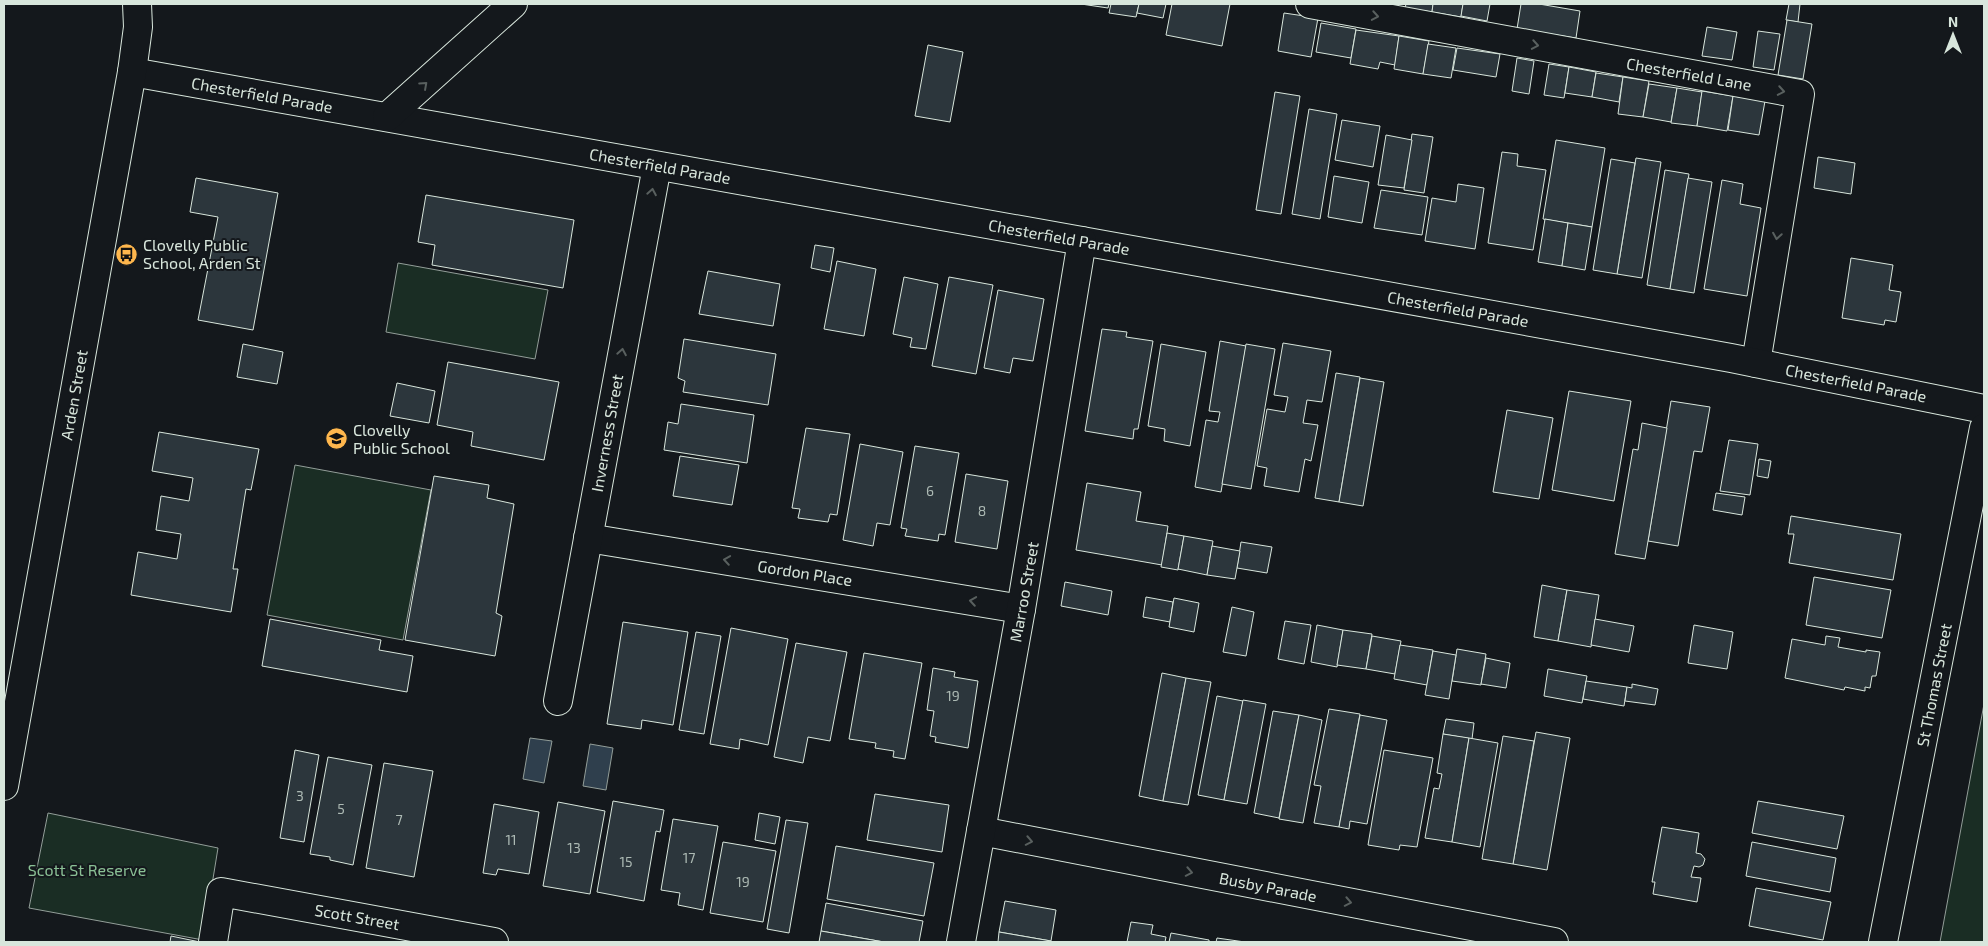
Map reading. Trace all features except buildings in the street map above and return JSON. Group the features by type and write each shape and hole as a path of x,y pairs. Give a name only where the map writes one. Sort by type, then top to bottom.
{"street":[{"name":"Arden Street","path":"4,786 8,743 132,72 138,27 137,4"},
{"path":"387,117 513,4"},
{"name":"Chesterfield Lane","path":"1310,4 1800,94 1756,363"},
{"name":"Chesterfield Parade","path":"132,72 1756,363 1984,409"},
{"name":"Inverness Street","path":"558,701 657,166"},
{"name":"Marroo Street","path":"961,942 1022,609 1082,241"},
{"name":"St Thomas Street","path":"1883,942 1984,428"},
{"name":"Gordon Place","path":"588,538 1022,609"},
{"name":"Busby Parade","path":"981,831 1554,942"},
{"name":"Scott Street","path":"213,942 221,892 494,942"}],"green space":[{"path":"398,263 548,290 535,359 386,332"},
{"path":"295,465 431,490 403,640 267,615"},
{"path":"1984,704 1984,942 1940,942"},
{"name":"Scott St Reserve","path":"48,813 218,848 203,940 29,908"}],"water":[{"path":"530,738 552,741 544,783 523,779"},
{"path":"590,744 613,748 606,790 583,786"}],"place":[{"name":"Clovelly Public School, Arden St","path":"127,254"},
{"name":"Clovelly Public School","path":"337,439"}]}
